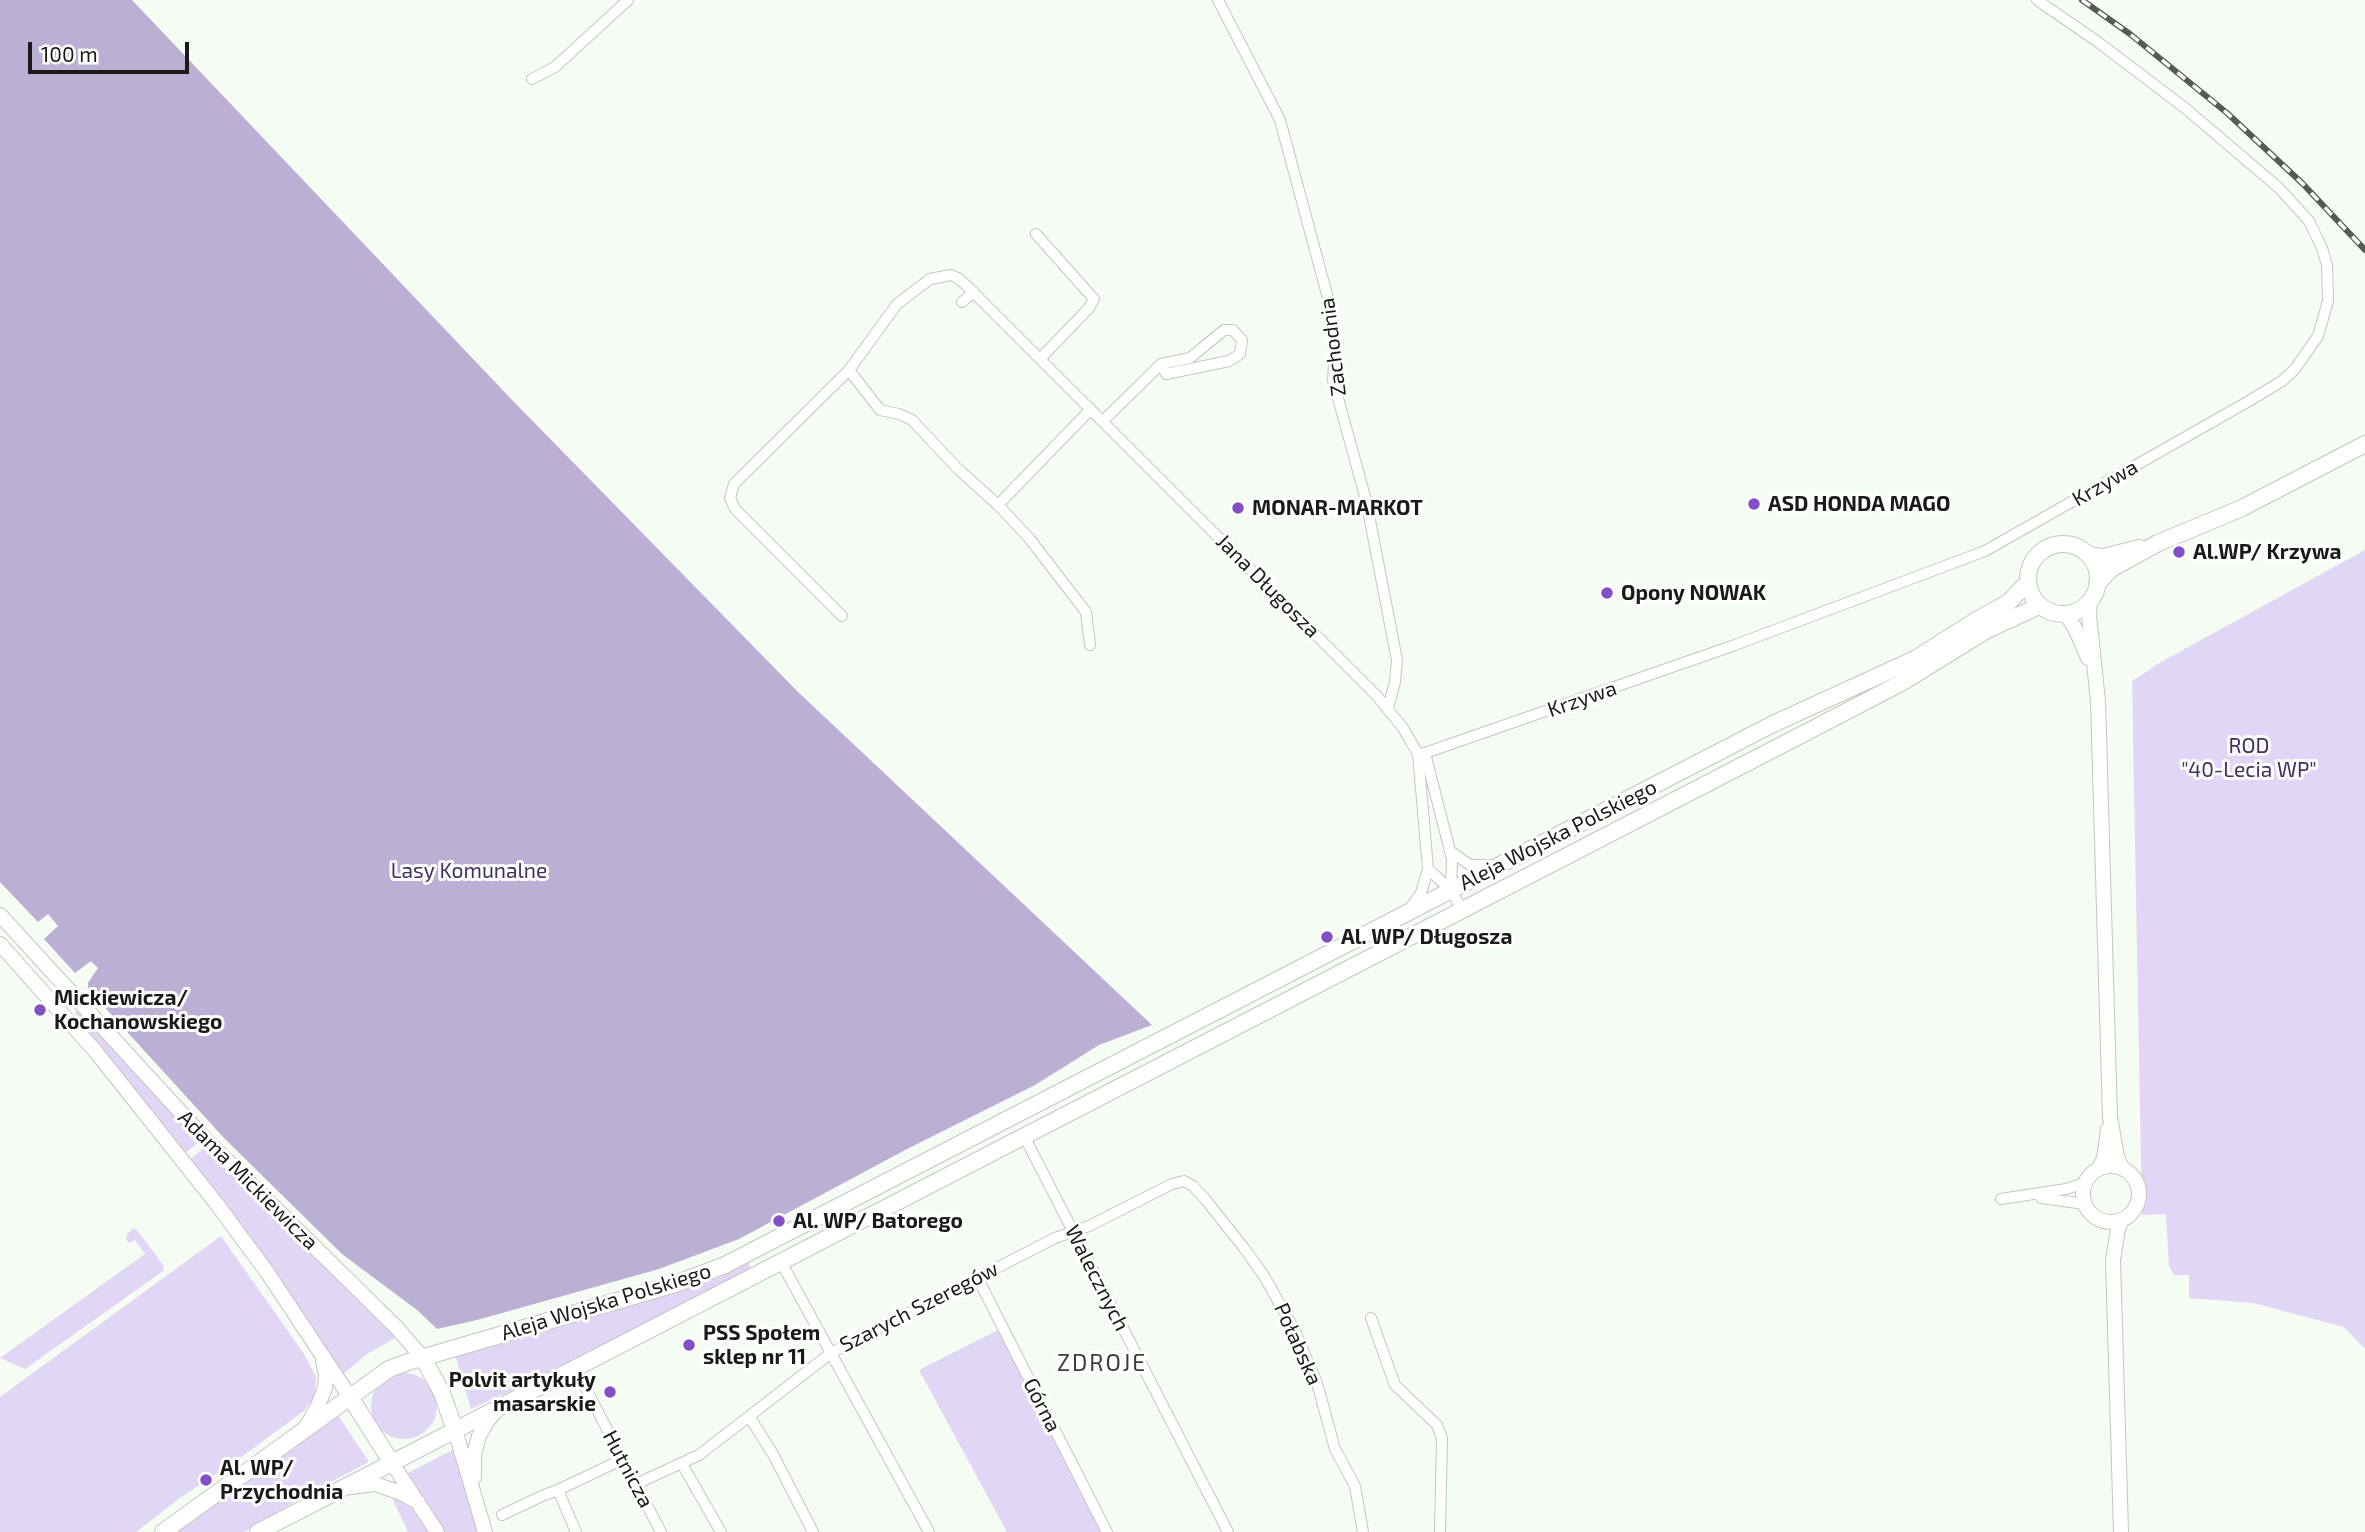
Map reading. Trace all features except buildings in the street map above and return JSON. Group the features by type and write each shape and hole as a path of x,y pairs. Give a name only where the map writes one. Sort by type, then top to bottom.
{"main road":[{"path":"2097,584 2112,569 2158,543 2229,513 2365,444"},
{"path":"2085,552 2097,570 2097,584 2090,602 2079,610 2066,614 2052,613 2039,606 2031,596 2028,582 2031,563 2046,548 2067,544 2104,556 2158,543"},
{"name":"Aleja Wojska Polskiego","path":"350,1397 389,1370 423,1358 643,1294 708,1272 1811,705 1914,659 2009,602 2028,582"},
{"name":"Aleja Wojska Polskiego","path":"392,1463 1901,683 1987,630 2039,606"},
{"path":"1603,811 1612,832"},
{"path":"1082,1080 1092,1100"},
{"path":"423,1358 438,1386 455,1430"},
{"path":"163,1532 350,1397 392,1463 258,1532"}],"street":[{"path":"532,79 555,67 628,0"},
{"name":"Zachodnia","path":"1218,0 1280,120 1332,313 1335,352 1333,380 1366,500 1397,660 1388,708"},
{"name":"Krzywa","path":"1421,754 1735,645 1985,551 2249,401 2282,381 2295,369 2318,336 2328,301 2325,257 2309,220 2279,188 2185,107 2037,0"},
{"path":"1036,234 1094,299 1089,309 1040,359"},
{"name":"Jana Długosza","path":"842,616 735,509 730,498 734,484 849,370 889,314 923,282 936,276 951,275 974,292 1388,708 1421,754"},
{"path":"962,302 974,292"},
{"path":"1103,421 1161,364 1190,358 1224,330 1233,330 1242,340 1242,352 1229,361 1166,373 1161,364"},
{"path":"849,370 880,410 912,420 1029,538 1086,612 1090,645"},
{"path":"998,505 1091,409"},
{"path":"2090,602 2098,701 2109,1117 2104,1159 2085,1183 2083,1190 2085,1204 2093,1216 2102,1221 2122,1220 2136,1209 2140,1190 2135,1178 2122,1168 2112,1165 2099,1168"},
{"path":"2066,614 2094,672"},
{"path":"1421,754 1450,850 1453,873 1451,890"},
{"path":"1401,916 1418,900 1428,869 1421,754"},
{"path":"1450,850 1470,865 1480,867 1504,863"},
{"path":"1428,869 1451,890 1462,909"},
{"name":"Adama Mickiewicza","path":"0,915 207,1141 397,1328 423,1358"},
{"name":"Adama Mickiewicza","path":"0,944 61,1011 233,1226 350,1397"},
{"path":"61,1011 76,998"},
{"path":"2109,1117 2117,1157 2122,1168"},
{"name":"Walecznych","path":"1024,1136 1228,1532"},
{"name":"Szarych Szeregów","path":"636,1484 699,1455 831,1353 1072,1230 1089,1226 1172,1184 1184,1181"},
{"name":"Połabska","path":"1184,1181 1205,1199 1244,1248 1264,1276 1294,1329 1317,1384 1335,1449 1355,1486 1363,1532"},
{"path":"2001,1199 2028,1196 2085,1183"},
{"path":"2028,1196 2085,1204"},
{"path":"2122,1220 2113,1260 2122,1532"},
{"path":"2102,1221 2113,1260"},
{"path":"781,1262 929,1532"},
{"name":"Górna","path":"977,1278 1107,1532"},
{"path":"1371,1318 1395,1385 1437,1425 1442,1438 1440,1532"},
{"path":"303,1431 325,1388 325,1367 320,1350"},
{"name":"Hutnicza","path":"575,1368 661,1532"},
{"path":"474,1495 475,1448 483,1428 502,1406"},
{"path":"749,1416 774,1456 813,1532"},
{"path":"455,1430 485,1532"},
{"path":"502,1515 623,1460"},
{"path":"392,1463 437,1532"},
{"path":"682,1464 721,1532"},
{"path":"337,1491 355,1486 375,1485 401,1493 418,1502"},
{"path":"558,1490 576,1532"}],"green space":[{"name":"Lasy Komunalne","path":"0,0 132,0 514,402 798,692 1152,1025 1099,1045 1035,1085 907,1149 739,1239 659,1269 437,1329 417,1310 342,1254 224,1138 88,989 88,983 98,968 91,961 75,973 44,939 58,926 48,914 38,922 0,882"},
{"name":"ROD \"40-Lecia WP\"","path":"2365,550 2365,1349 2344,1327 2253,1303 2189,1298 2189,1275 2174,1275 2169,1266 2166,1214 2142,1215 2132,681 2161,662"},
{"path":"76,1011 80,1012 199,1142 184,1154 74,1018"},
{"path":"205,1147 397,1337 367,1354 342,1375 189,1160"},
{"path":"134,1228 164,1266 163,1271 25,1369 0,1358 145,1254 135,1240 129,1243 126,1239 127,1234"},
{"path":"221,1236 304,1354 316,1377 315,1396 304,1411 136,1532 0,1532 0,1397"},
{"path":"747,1260 752,1270 572,1363 471,1409 455,1355"},
{"path":"998,1330 1102,1532 1007,1532 919,1370"},
{"path":"404,1373 427,1383 437,1406 427,1429 404,1439 381,1429 371,1406 381,1383"},
{"path":"337,1414 369,1462 244,1532 174,1532"},
{"path":"454,1449 478,1532 444,1532 406,1474"},
{"path":"390,1494 412,1505 430,1532 408,1532"}],"railway":[{"path":"2082,0 2130,34 2227,113 2302,183 2365,250"}],"place":[{"name":"ASD HONDA MAGO","path":"1754,504"},
{"name":"MONAR-MARKOT","path":"1238,508"},
{"name":"Al.WP/ Krzywa","path":"2179,552"},
{"name":"Opony NOWAK","path":"1607,593"},
{"name":"Al. WP/ Długosza","path":"1327,937"},
{"name":"Mickiewicza/ Kochanowskiego","path":"40,1010"},
{"name":"Al. WP/ Batorego","path":"779,1221"},
{"name":"PSS Społem sklep nr 11","path":"689,1345"},
{"name":"Polvit artykuły masarskie","path":"610,1392"},
{"name":"Al. WP/ Przychodnia","path":"206,1480"}],"district":[{"name":"ZDROJE","path":"1102,1363"}]}
